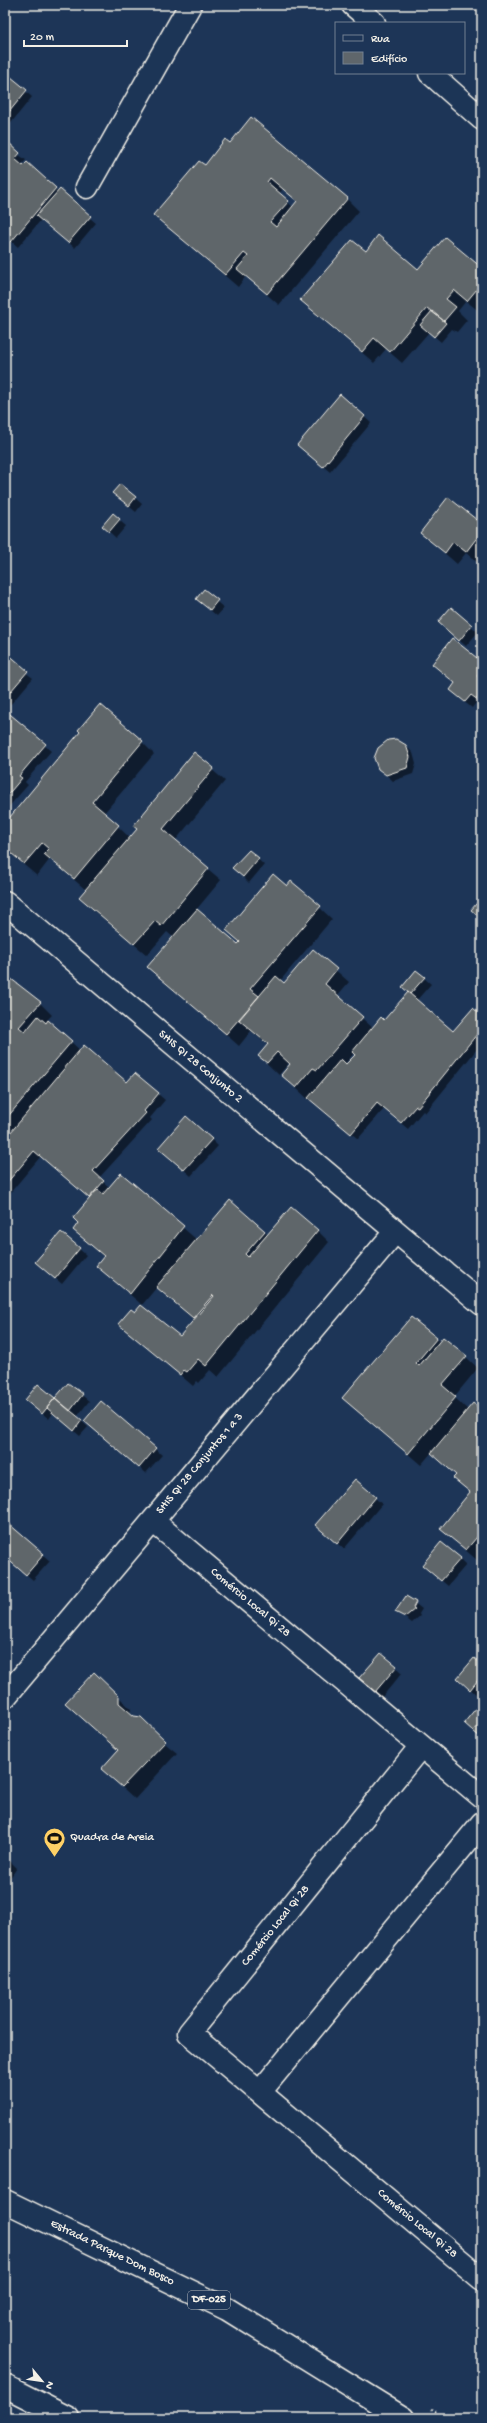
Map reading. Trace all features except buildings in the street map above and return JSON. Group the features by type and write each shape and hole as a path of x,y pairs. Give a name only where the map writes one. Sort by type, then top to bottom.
{"street":[{"path":"87,187 190,5"},
{"path":"354,5 373,22"},
{"path":"431,74 482,118"},
{"name":"SHIS QI 28 Conjunto 2","path":"5,902 482,1304"},
{"name":"SHIS QI 28 Conjuntos 1 a 3","path":"5,1697 396,1232"},
{"name":"Comércio Local Qi 28","path":"153,1521 482,1797"},
{"name":"Comércio Local Qi 28","path":"422,1746 189,2032 482,2279"},
{"path":"260,2092 482,1823"},
{"name":"Estrada Parque Dom Bosco","path":"5,2201 227,2309 403,2418"},
{"path":"5,2386 68,2418"}],"place":[{"name":"Quadra de Areia","path":"55,1858"}]}
